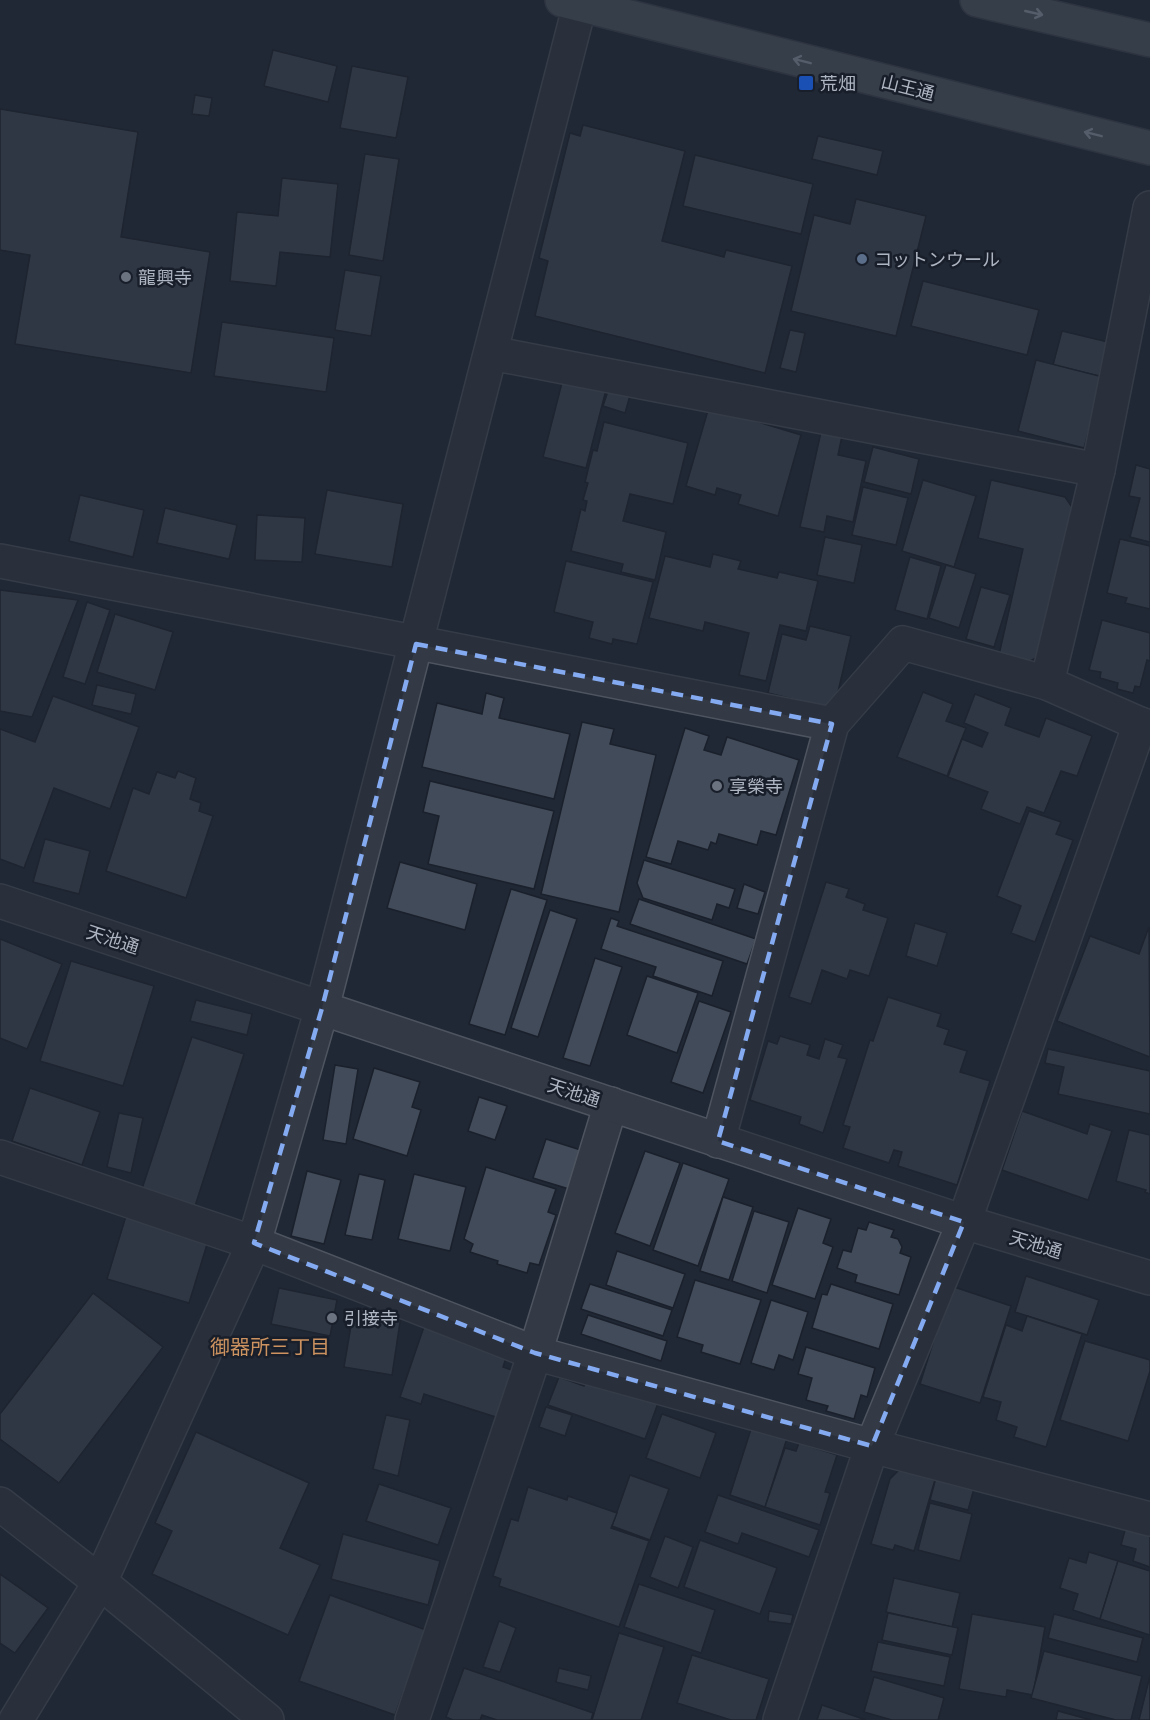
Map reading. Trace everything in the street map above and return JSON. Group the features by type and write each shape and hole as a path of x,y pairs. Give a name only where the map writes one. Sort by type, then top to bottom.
{"main road":[{"path":"977,0 1150,40"},
{"name":"山王通","path":"573,1 1150,148"}],"street":[{"path":"16,1720 100,1582 254,1243 322,1008 491,353 573,1"},
{"path":"1047,683 1098,470 1150,208"},
{"path":"491,353 1098,470"},
{"path":"0,561 832,724"},
{"path":"718,1141 832,724 903,643 1047,683 1145,725 964,1222 872,1446 780,1720"},
{"name":"天池通","path":"0,902 964,1222 1150,1278"},
{"path":"412,1720 535,1353 611,1104"},
{"path":"0,1157 254,1243 535,1353 872,1446 1150,1519"},
{"path":"0,1504 100,1582 267,1720"}],"highlighted area":[{"path":"416,644 832,724 718,1141 964,1222 872,1446 535,1353 254,1243 322,1008"}],"building":[{"path":"273,50 337,66 328,102 264,86"},
{"path":"352,66 408,77 396,138 340,128"},
{"path":"195,95 212,98 209,116 192,114"},
{"path":"0,109 138,132 121,237 210,252 191,373 15,344 30,255 0,250"},
{"path":"583,125 685,151 662,241 724,257 726,250 792,266 765,373 535,316 548,261 539,258 570,133 580,136"},
{"path":"818,136 883,151 877,175 812,159"},
{"path":"365,154 399,159 383,261 349,255"},
{"path":"695,155 813,184 801,234 683,206"},
{"path":"282,178 338,184 330,257 280,252 276,286 230,281 237,212 278,216"},
{"path":"856,199 926,216 896,336 791,311 814,215 850,224"},
{"path":"345,270 381,276 371,336 335,330"},
{"path":"923,281 1039,310 1027,355 911,326"},
{"path":"222,322 334,338 326,392 214,376"},
{"path":"790,330 805,333 796,372 780,368"},
{"path":"1062,331 1108,342 1099,376 1053,365"},
{"path":"1036,360 1103,377 1084,448 1018,431"},
{"path":"565,371 608,382 586,468 543,457"},
{"path":"612,379 633,385 625,413 603,406"},
{"path":"709,407 801,435 778,516 738,504 741,495 717,488 715,495 686,486"},
{"path":"604,422 688,443 673,504 630,494 623,521 666,532 655,580 621,572 623,564 571,551 581,509 585,511 587,501 583,500 588,483 585,482 593,450 597,451"},
{"path":"821,432 842,436 838,455 866,461 853,522 827,516 824,532 800,527"},
{"path":"873,447 919,459 911,494 864,482"},
{"path":"1136,465 1150,469 1150,542 1130,537 1140,498 1129,496"},
{"path":"923,480 976,496 954,567 902,551"},
{"path":"991,480 1065,497 1076,513 1048,652 1028,662 999,655 1023,549 978,538"},
{"path":"863,487 908,498 896,545 852,535"},
{"path":"327,490 403,504 392,567 315,554"},
{"path":"80,495 144,510 133,557 69,541"},
{"path":"165,508 237,525 229,559 157,543"},
{"path":"257,515 305,518 302,562 255,560"},
{"path":"825,537 862,545 854,583 817,575"},
{"path":"1120,539 1150,546 1150,609 1125,603 1127,598 1107,593"},
{"path":"713,554 741,561 738,569 777,578 779,572 818,581 806,631 780,625 766,681 739,675 749,633 705,622 703,631 649,618 665,556 710,567"},
{"path":"910,557 941,566 927,619 895,610"},
{"path":"566,561 653,582 637,644 613,639 612,644 589,638 593,622 554,612"},
{"path":"946,565 976,574 959,628 929,618"},
{"path":"981,587 1010,595 994,647 966,639"},
{"path":"0,590 78,600 32,717 0,711"},
{"path":"87,602 110,610 85,684 63,677"},
{"path":"115,614 173,632 155,690 97,672"},
{"path":"1102,620 1150,633 1150,661 1147,660 1140,687 1135,686 1133,693 1117,689 1118,683 1100,678 1101,672 1089,670"},
{"path":"810,626 851,636 834,709 768,693 782,634 806,640"},
{"path":"97,685 136,694 131,714 92,705"},
{"path":"923,692 953,704 946,721 966,728 947,776 897,757"},
{"path":"486,693 504,698 499,718 570,734 554,799 422,767 437,703 482,714"},
{"path":"975,694 1011,708 1005,725 1039,737 1046,718 1092,736 1077,776 1061,771 1044,813 1027,807 1020,824 981,809 988,792 948,777 962,739 982,747 988,733 964,723"},
{"path":"53,696 139,727 110,809 54,788 24,868 0,859 0,729 35,742"},
{"path":"582,722 614,729 610,744 656,755 619,912 541,894"},
{"path":"685,728 709,736 704,750 721,755 727,737 799,760 776,835 761,831 757,845 719,834 716,844 711,842 708,850 678,841 671,864 646,857"},
{"path":"178,771 196,778 190,799 201,803 199,811 213,816 186,898 106,871 133,788 149,794 157,772 175,778"},
{"path":"430,781 554,811 534,889 428,864 439,816 423,812"},
{"path":"1029,811 1061,822 1056,834 1073,840 1035,942 1011,933 1021,906 997,896"},
{"path":"45,839 90,851 79,894 33,882"},
{"path":"644,860 735,889 729,908 717,904 712,920 643,898 637,883"},
{"path":"400,862 477,884 465,930 387,908"},
{"path":"826,882 849,889 846,897 865,904 863,910 888,918 869,976 850,970 847,979 822,970 811,1004 789,997"},
{"path":"744,884 765,892 758,914 737,908"},
{"path":"511,889 547,900 505,1035 469,1024"},
{"path":"639,899 756,939 747,964 630,924"},
{"path":"550,910 577,919 538,1037 511,1028"},
{"path":"611,918 619,921 617,926 723,961 712,996 653,976 656,967 601,949"},
{"path":"915,923 947,933 937,966 906,956"},
{"path":"1149,927 1150,1057 1057,1021 1090,936 1139,954"},
{"path":"0,939 62,964 27,1049 0,1038"},
{"path":"595,958 622,967 590,1066 563,1058"},
{"path":"71,961 154,986 123,1086 40,1061"},
{"path":"647,976 698,993 677,1053 627,1035"},
{"path":"888,997 941,1014 937,1026 949,1030 944,1044 967,1051 960,1072 990,1081 957,1185 898,1166 902,1152 894,1150 889,1163 843,1148 850,1127 843,1125 870,1040 873,1041"},
{"path":"196,1000 252,1014 247,1035 190,1021"},
{"path":"699,1001 731,1012 703,1093 671,1082"},
{"path":"780,1036 810,1045 807,1055 819,1059 825,1039 843,1045 838,1057 847,1059 823,1133 799,1124 801,1117 750,1100 768,1041 777,1044"},
{"path":"192,1037 244,1054 195,1206 142,1189"},
{"path":"1048,1049 1150,1071 1150,1114 1058,1094 1064,1067 1045,1063"},
{"path":"335,1065 358,1069 346,1144 323,1140"},
{"path":"374,1068 420,1082 412,1107 421,1110 407,1156 353,1139"},
{"path":"30,1088 100,1112 82,1165 12,1141"},
{"path":"479,1097 507,1106 495,1140 468,1131"},
{"path":"1022,1111 1087,1134 1090,1124 1112,1131 1088,1200 1002,1170"},
{"path":"119,1113 143,1118 131,1173 107,1167"},
{"path":"1129,1130 1150,1135 1150,1194 1145,1192 1146,1190 1116,1181"},
{"path":"546,1139 587,1152 569,1189 533,1178"},
{"path":"645,1151 680,1163 650,1246 615,1233"},
{"path":"683,1163 729,1179 698,1266 653,1250"},
{"path":"486,1167 556,1189 548,1212 556,1215 539,1265 530,1263 527,1273 497,1264 498,1261 470,1252 473,1244 464,1239"},
{"path":"307,1171 341,1180 324,1244 291,1236"},
{"path":"359,1174 385,1180 372,1240 345,1235"},
{"path":"414,1174 466,1187 450,1251 398,1239"},
{"path":"723,1197 753,1207 729,1280 700,1271"},
{"path":"798,1208 831,1219 823,1243 833,1247 815,1299 772,1285"},
{"path":"754,1211 789,1222 767,1293 732,1281"},
{"path":"126,1216 208,1241 189,1303 107,1279"},
{"path":"869,1222 894,1230 891,1237 898,1239 902,1247 900,1253 911,1257 899,1295 855,1282 857,1275 837,1268 843,1250 851,1252 858,1228 866,1230"},
{"path":"617,1251 685,1274 673,1308 606,1285"},
{"path":"1026,1276 1099,1300 1087,1335 1015,1312"},
{"path":"695,1280 761,1300 740,1364 701,1352 703,1345 677,1337"},
{"path":"590,1284 672,1310 663,1336 581,1309"},
{"path":"831,1284 893,1304 879,1349 812,1328 822,1294 827,1295"},
{"path":"951,1286 1011,1306 980,1403 920,1384"},
{"path":"279,1288 337,1300 330,1336 271,1324"},
{"path":"93,1293 163,1347 59,1483 0,1439 0,1414"},
{"path":"771,1300 808,1312 793,1360 779,1355 774,1370 751,1363"},
{"path":"354,1308 401,1315 392,1375 344,1367"},
{"path":"588,1315 667,1341 661,1361 581,1334"},
{"path":"1027,1316 1082,1334 1046,1447 1014,1437 1017,1427 996,1420 1001,1402 983,1397 1006,1325 1022,1331"},
{"path":"427,1318 510,1345 503,1367 514,1371 499,1418 424,1394 421,1404 400,1397"},
{"path":"1085,1341 1150,1360 1150,1371 1128,1441 1060,1420"},
{"path":"806,1347 875,1368 867,1397 861,1395 854,1419 826,1411 828,1406 806,1400 812,1378 798,1374"},
{"path":"559,1377 584,1386 587,1378 658,1403 645,1439 548,1405"},
{"path":"546,1407 572,1415 565,1436 539,1427"},
{"path":"662,1414 716,1433 700,1478 646,1458"},
{"path":"386,1415 410,1420 398,1476 373,1469"},
{"path":"753,1423 788,1435 765,1507 730,1495"},
{"path":"196,1432 309,1483 280,1548 320,1565 288,1635 152,1574 172,1531 155,1523"},
{"path":"799,1443 837,1455 825,1492 830,1493 820,1525 765,1507 785,1448 796,1451"},
{"path":"899,1470 935,1480 914,1551 895,1545 893,1550 871,1544 890,1479"},
{"path":"937,1474 975,1485 968,1510 930,1500"},
{"path":"630,1475 669,1489 650,1540 612,1526"},
{"path":"379,1484 451,1508 438,1545 366,1521"},
{"path":"528,1487 567,1500 568,1496 617,1513 611,1528 649,1541 619,1627 499,1586 501,1579 493,1576 511,1519 518,1521"},
{"path":"718,1495 819,1530 809,1557 742,1533 738,1544 705,1532"},
{"path":"930,1503 972,1514 960,1561 918,1550"},
{"path":"1127,1523 1150,1530 1150,1567 1133,1561 1136,1549 1121,1545"},
{"path":"343,1534 440,1561 428,1605 331,1579"},
{"path":"665,1536 693,1547 678,1588 650,1577"},
{"path":"700,1540 777,1568 760,1614 684,1587"},
{"path":"1089,1552 1118,1561 1100,1619 1073,1610 1078,1594 1060,1588 1069,1558 1086,1563"},
{"path":"1118,1561 1150,1571 1150,1635 1100,1619"},
{"path":"0,1574 48,1608 15,1653 0,1643"},
{"path":"894,1578 960,1593 952,1627 886,1612"},
{"path":"639,1584 715,1610 701,1653 624,1627"},
{"path":"330,1595 426,1630 395,1715 299,1681"},
{"path":"769,1611 793,1615 791,1624 768,1621"},
{"path":"888,1613 958,1628 952,1655 882,1640"},
{"path":"972,1614 1045,1627 1033,1695 1007,1690 1006,1697 959,1689"},
{"path":"1054,1614 1143,1638 1137,1662 1048,1638"},
{"path":"499,1621 516,1628 500,1672 483,1667"},
{"path":"619,1633 664,1647 641,1720 592,1720"},
{"path":"878,1642 950,1657 944,1686 871,1671"},
{"path":"1044,1651 1142,1676 1131,1720 1116,1720 1031,1698"},
{"path":"692,1655 769,1679 756,1720 731,1720 677,1703"},
{"path":"464,1668 593,1713 591,1720 497,1720 482,1715 480,1720 453,1720 446,1717"},
{"path":"559,1668 591,1676 588,1690 556,1682"},
{"path":"1150,1676 1150,1720 1139,1720"},
{"path":"874,1677 944,1698 938,1720 892,1720 864,1712"},
{"path":"822,1705 866,1720 817,1720"},
{"path":"1058,1711 1091,1720 1056,1720"}],"place":[{"name":"荒畑","path":"806,83"},
{"name":"コットンウール","path":"862,259"},
{"name":"龍興寺","path":"126,277"},
{"name":"享榮寺","path":"717,786"},
{"name":"引接寺","path":"332,1318"}],"district":[{"name":"御器所三丁目","path":"270,1346"}]}
